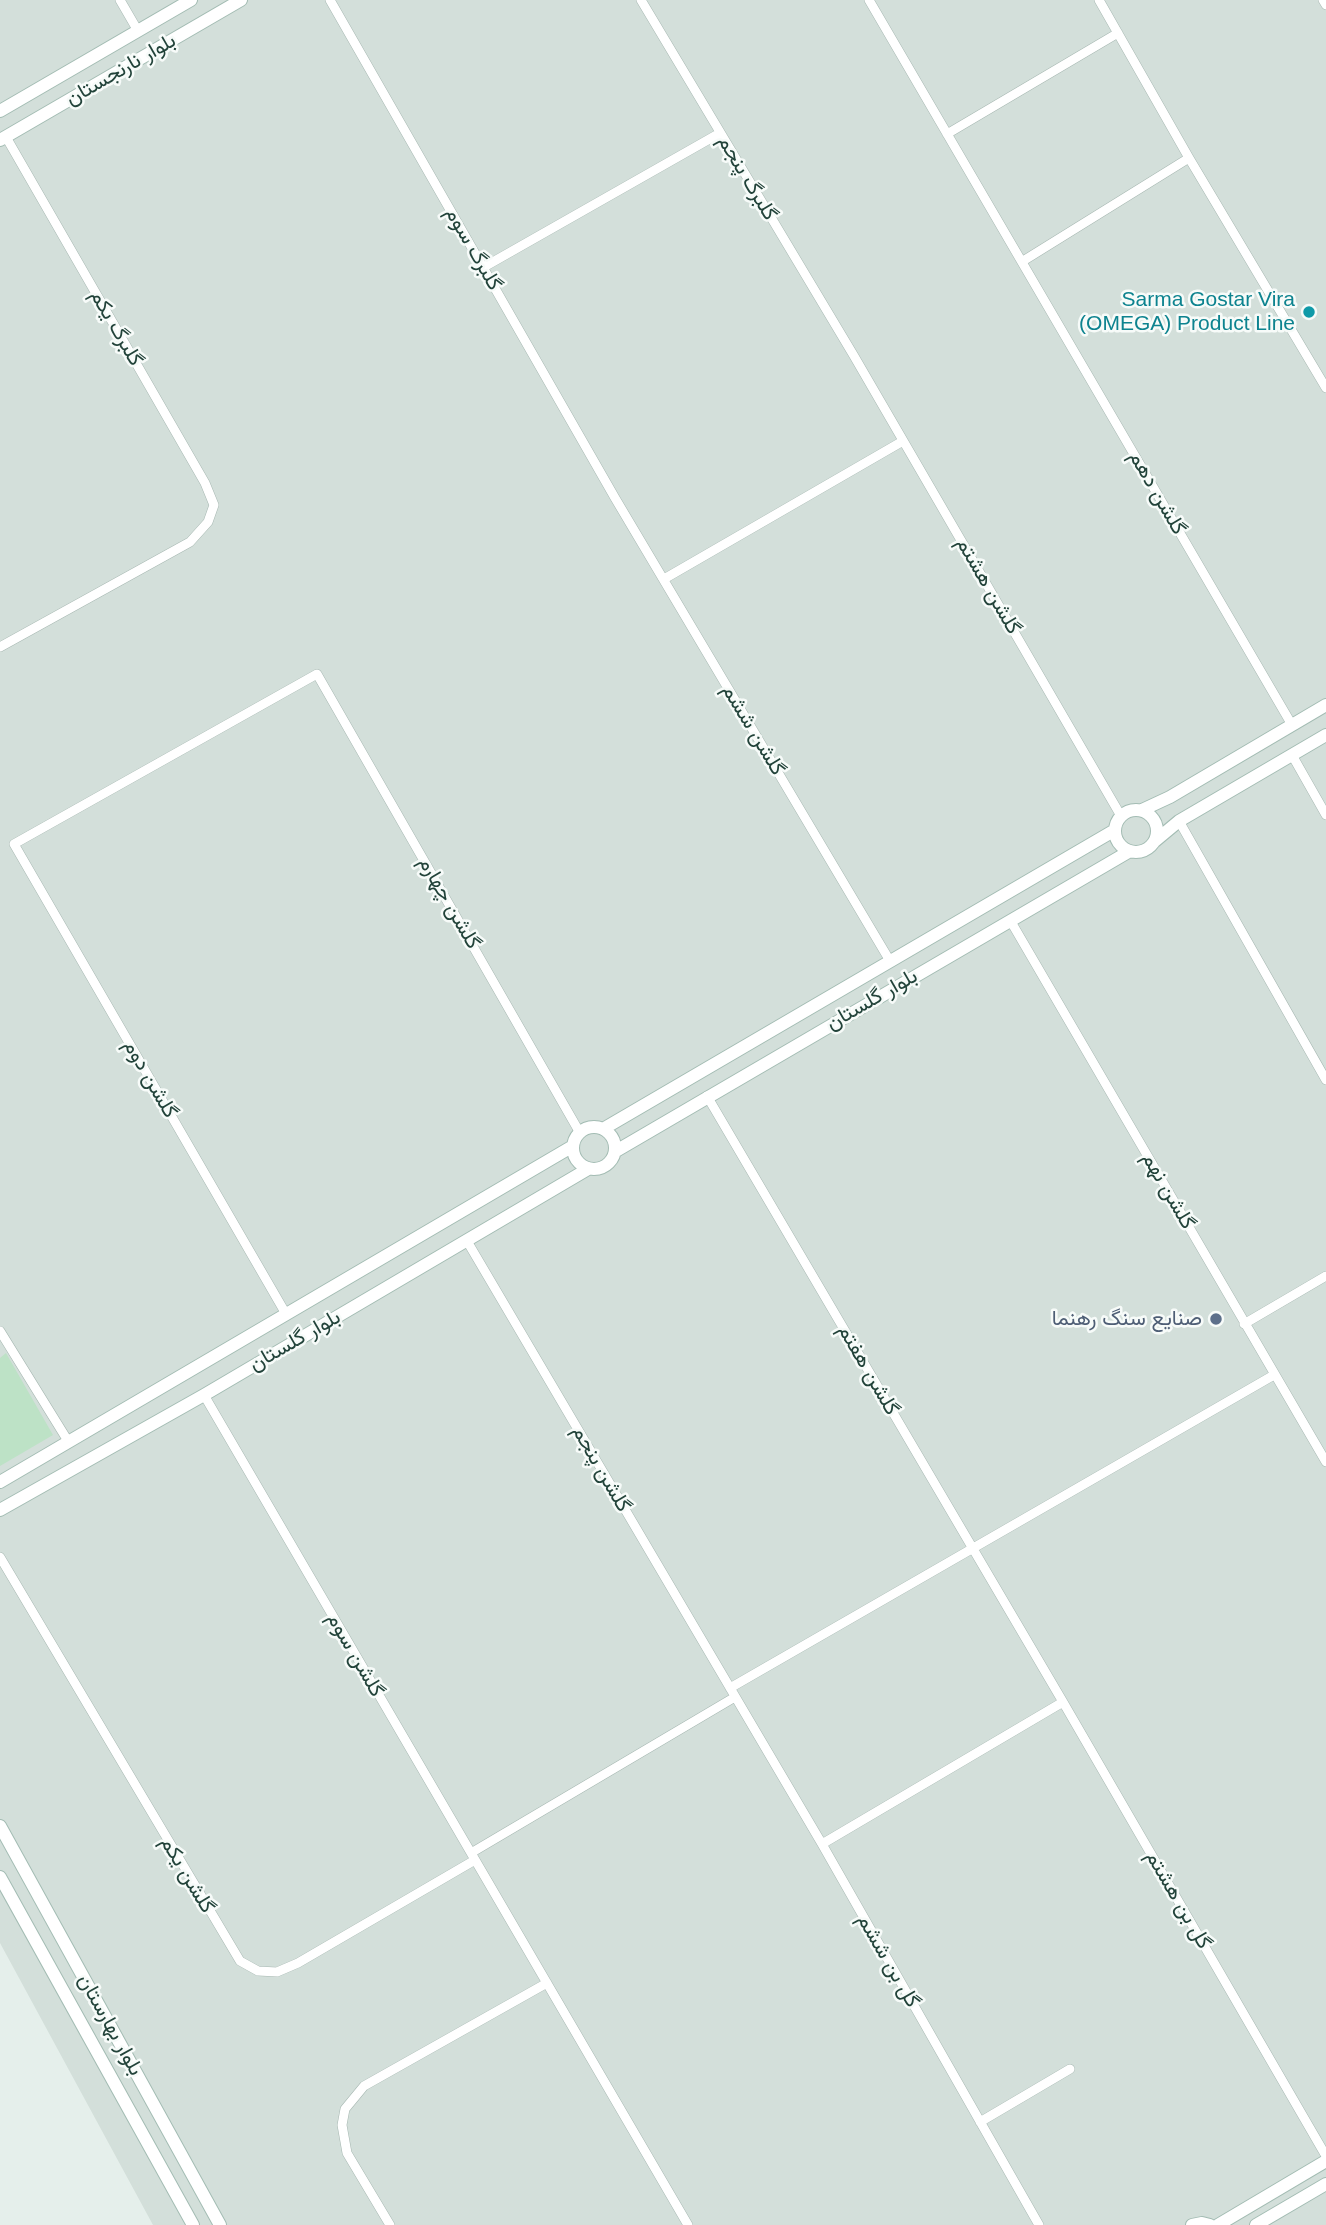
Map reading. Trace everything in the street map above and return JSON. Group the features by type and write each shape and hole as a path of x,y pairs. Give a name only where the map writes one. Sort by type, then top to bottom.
{"street":[{"path":"120,0 138,31"},
{"name":"بلوار نارنجستان","path":"0,111 191,0"},
{"name":"بلوار نارنجستان","path":"3,139 242,0"},
{"name":"گلبرگ سوم","path":"330,0 615,498"},
{"name":"گلبرگ پنجم","path":"641,0 854,356"},
{"name":"گلشن دهم","path":"869,0 1292,725"},
{"path":"1099,0 1189,158 1322,373 1326,388"},
{"path":"1323,0 1326,5"},
{"path":"947,134 1118,33"},
{"path":"484,267 720,133"},
{"name":"گلبرگ یکم","path":"0,647 190,542 208,523 214,505 205,483 3,139"},
{"path":"1023,261 1189,158"},
{"name":"گلشن هشتم","path":"854,356 1121,816"},
{"path":"664,579 903,441"},
{"name":"گلشن ششم","path":"615,498 890,961"},
{"name":"گلشن دوم","path":"286,1314 14,844 317,674"},
{"name":"گلشن چهارم","path":"317,674 580,1133"},
{"path":"1326,705 1170,797 1142,810 1130,810 1121,816 1115,830 1120,845 1130,852 1144,851 1179,821 1326,735"},
{"path":"1292,755 1326,815"},
{"path":"1142,810 1156,821 1158,832 1155,841"},
{"path":"1179,821 1326,1080"},
{"name":"بلوار گلستان","path":"603,1129 1115,830"},
{"name":"بلوار گلستان","path":"616,1151 1130,852"},
{"name":"گلشن نهم","path":"1010,920 1326,1462"},
{"name":"گلشن هفتم","path":"708,1096 1029,1644"},
{"path":"590,1127 603,1129 613,1138 616,1151 609,1164 603,1168 588,1169 575,1157 573,1146 580,1133 590,1127"},
{"name":"بلوار گلستان","path":"0,1482 573,1146"},
{"name":"بلوار گلستان","path":"0,1510 204,1395 588,1169"},
{"name":"گلشن پنجم","path":"467,1241 736,1697"},
{"path":"1244,1324 1326,1276"},
{"path":"0,1331 68,1441"},
{"path":"730,1688 1274,1375"},
{"name":"گلشن سوم","path":"204,1395 688,2225"},
{"name":"گلشن یکم","path":"0,1558 240,1961 258,1971 277,1972 298,1963 736,1697"},
{"name":"گل بن هشتم","path":"1029,1644 1326,2158"},
{"name":"گل بن ششم","path":"736,1697 1039,2225"},
{"path":"822,1844 1063,1702"},
{"name":"بلوار بهارستان","path":"0,1826 220,2225"},
{"name":"بلوار بهارستان","path":"0,1877 193,2225"},
{"path":"390,2225 347,2153 342,2125 345,2109 364,2086 547,1983"},
{"path":"980,2122 1070,2069"},
{"path":"1218,2225 1326,2158"},
{"path":"1256,2225 1326,2184"},
{"path":"1192,2225 1210,2225"}],"shaded area":[{"path":"0,0 1326,0 1326,2225 153,2225 0,1943"}],"green space":[{"path":"6,1353 53,1435 0,1466 0,1358"}],"place":[{"name":"Sarma Gostar Vira (OMEGA) Product Line","path":"1309,312"},
{"name":"صنایع سنگ رهنما","path":"1216,1319"}]}
